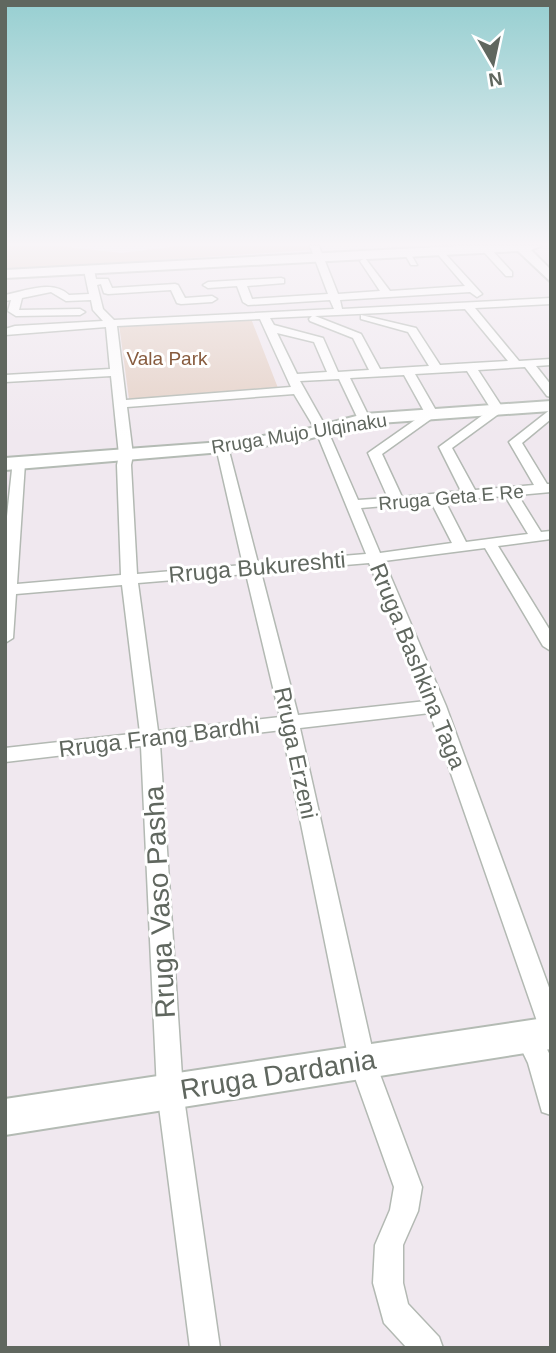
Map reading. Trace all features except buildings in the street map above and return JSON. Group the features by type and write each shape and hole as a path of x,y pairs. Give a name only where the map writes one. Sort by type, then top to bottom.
{"street":[{"path":"13,309 19,314 80,312"},
{"path":"99,309 102,317 111,323"},
{"path":"5,332 111,323 126,309"},
{"path":"157,309 218,316 411,309"},
{"path":"216,309 218,316"},
{"path":"339,309 341,313"},
{"path":"471,309 551,393"},
{"path":"341,313 412,330 437,369"},
{"name":"Rruga Bashkina Taga","path":"263,314 321,429 438,706 543,1032 540,1061 551,1103"},
{"path":"297,314 347,330 357,336 376,372"},
{"name":"Rruga Vaso Pasha","path":"111,323 126,455 124,465 129,578 150,737 170,1091 205,1348"},
{"path":"271,328 319,340 364,419"},
{"path":"121,404 296,384 339,375 551,362"},
{"path":"470,366 498,410 445,447 470,495"},
{"path":"397,502 375,453 432,414 407,370"},
{"path":"5,379 115,372"},
{"name":"Rruga Mujo Ulqinaku","path":"11,464 222,447 364,419 551,406"},
{"path":"547,489 515,442 551,413"},
{"name":"Rruga Erzeni","path":"222,447 290,722 362,1061 408,1187 404,1211 389,1245 388,1283 395,1312 428,1348"},
{"path":"5,638 11,464"},
{"name":"Rruga Geta E Re","path":"352,505 547,489"},
{"path":"509,492 544,536"},
{"path":"436,498 461,547"},
{"name":"Rruga Bukureshti","path":"7,590 375,558 544,536"},
{"path":"489,543 546,630 551,646"},
{"name":"Rruga Frang Bardhi","path":"5,755 438,706"},
{"name":"Rruga Dardania","path":"5,1117 543,1032"}],"green space":[{"name":"Vala Park","path":"250,316 278,388 129,399 119,324"}]}
